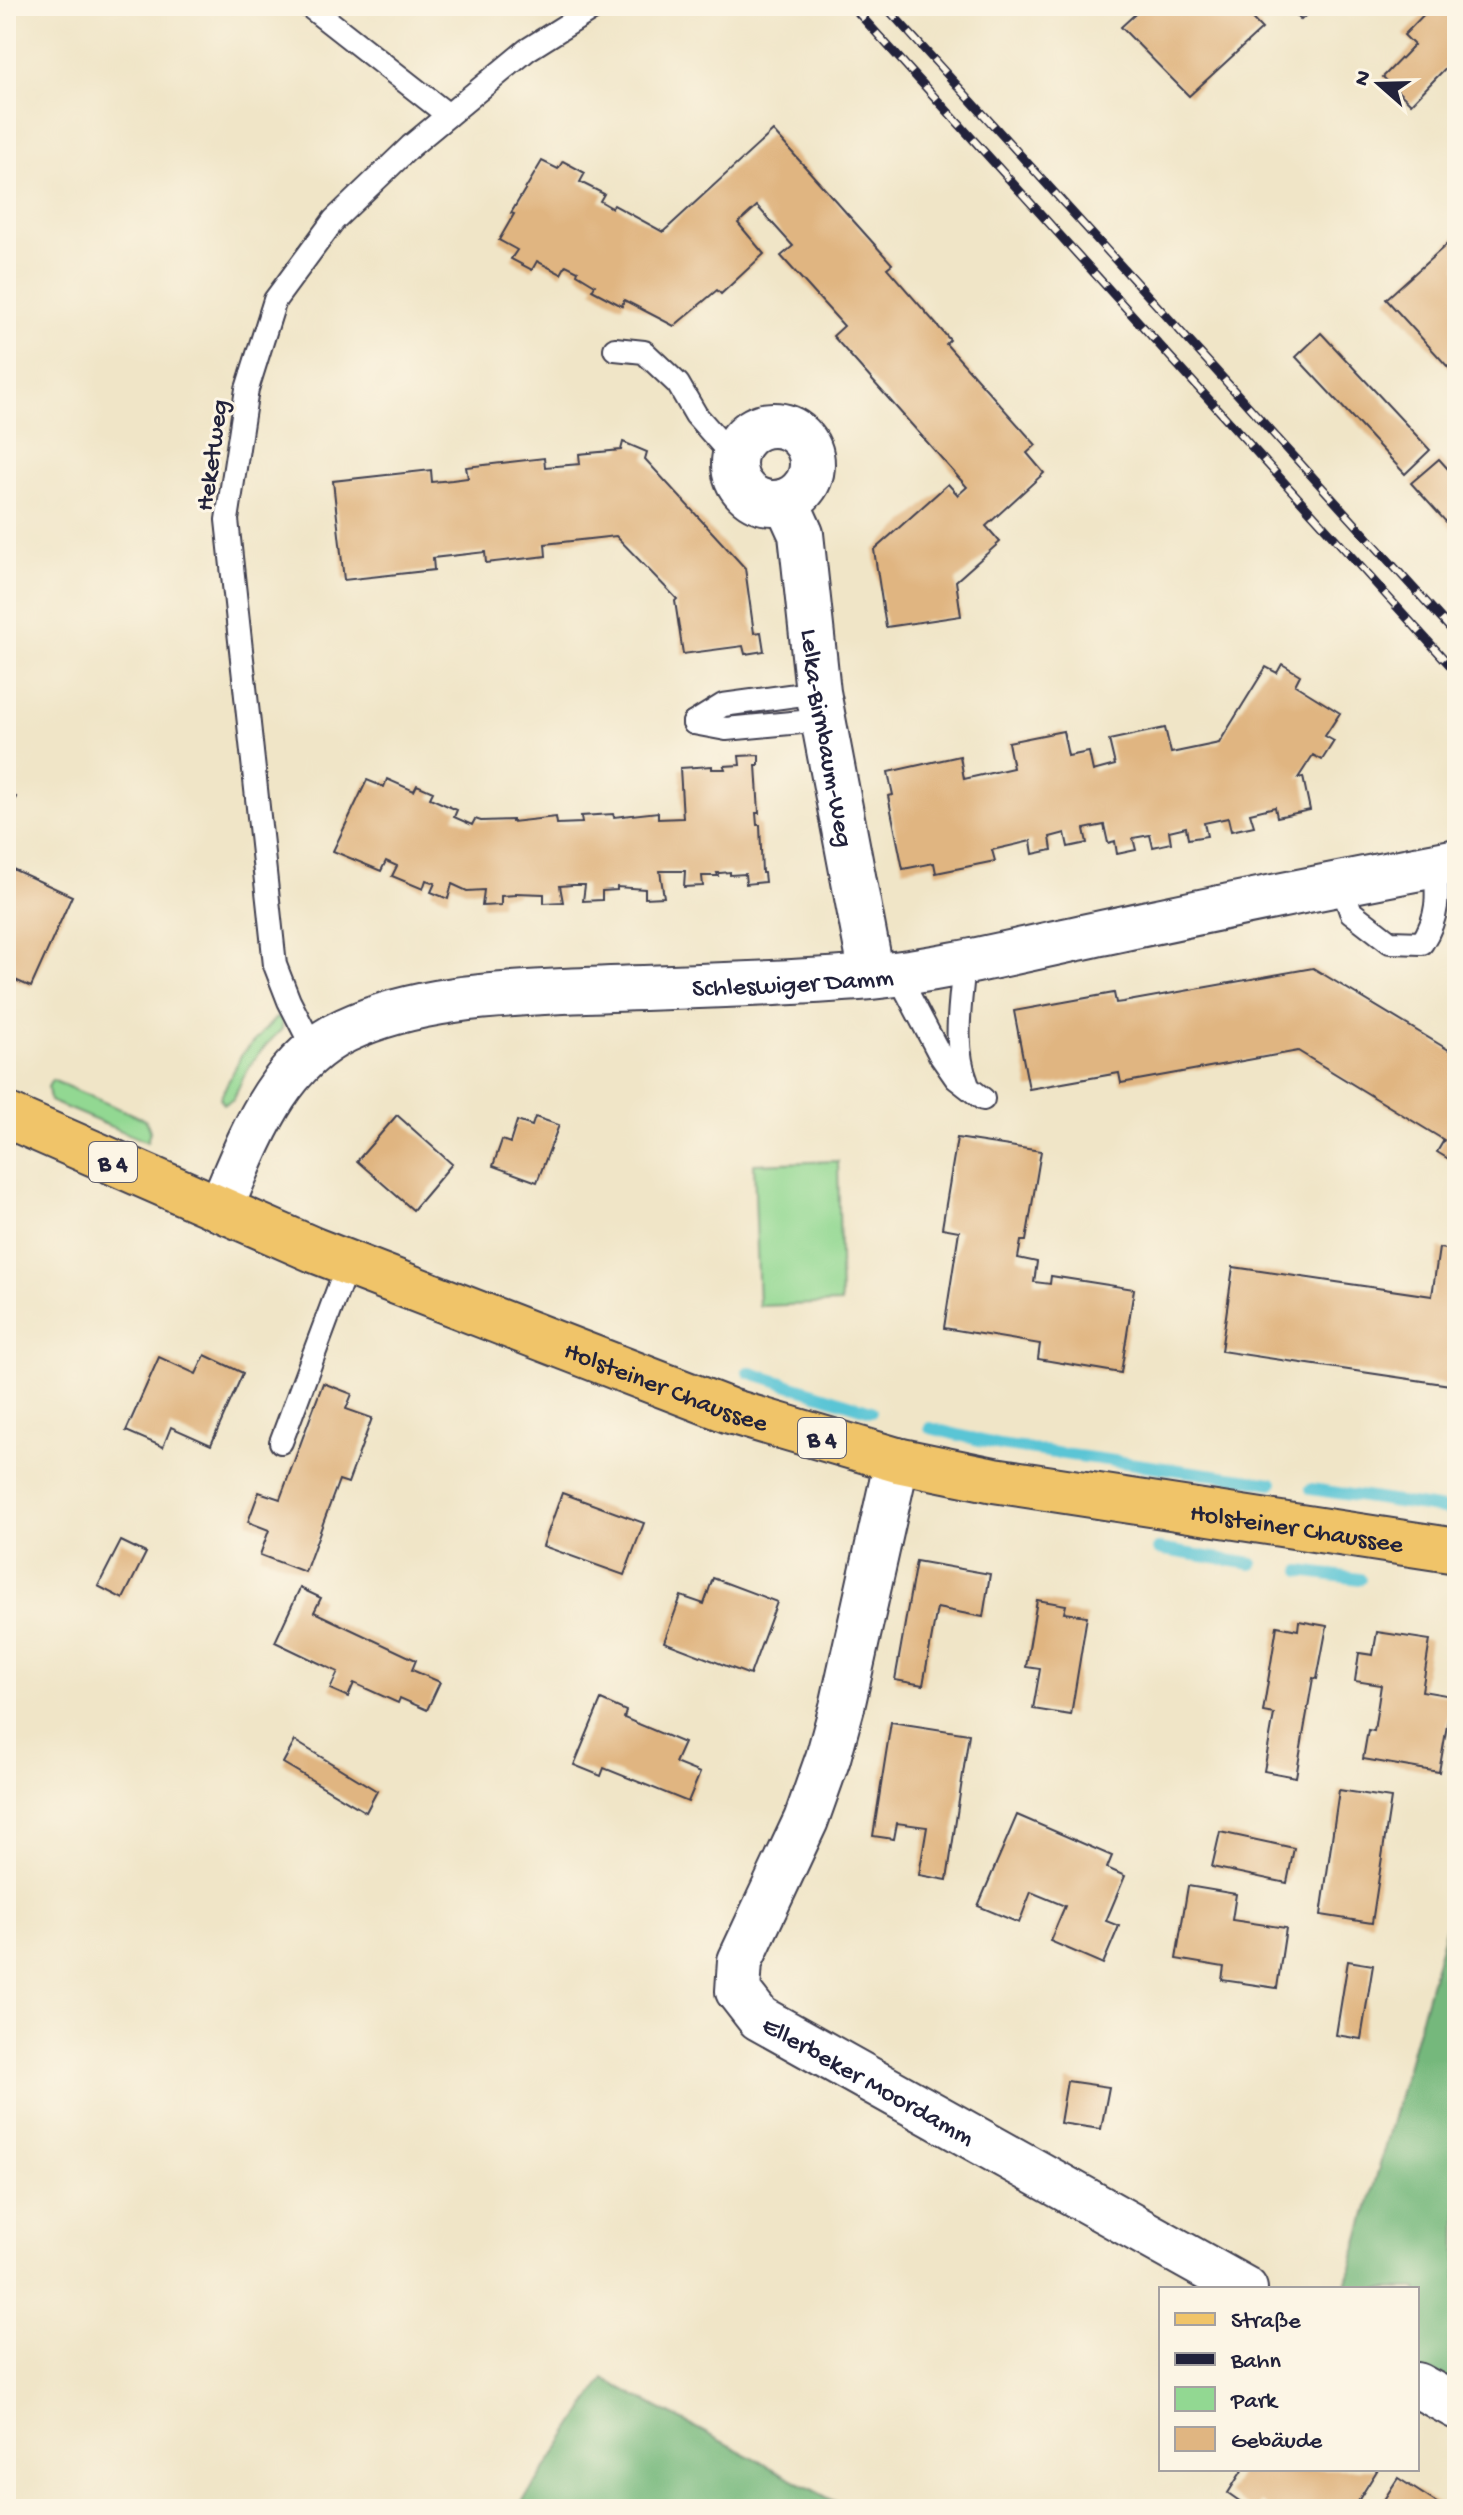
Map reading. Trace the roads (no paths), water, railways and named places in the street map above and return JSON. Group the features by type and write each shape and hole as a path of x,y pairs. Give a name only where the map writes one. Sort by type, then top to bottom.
{"main road":[{"name":"Holsteiner Chaussee","path":"6,1115 348,1263 730,1411 897,1460 1010,1483 1457,1551"}],"street":[{"path":"768,425 793,430 810,449 813,462 806,486 786,501 773,504 748,495 735,472 734,458 746,436 768,425"},
{"name":"Lelka-Birnbaum-Weg","path":"786,501 801,534 820,706 884,974"},
{"name":"Schleswiger Damm","path":"220,1209 269,1103 294,1068 342,1031 374,1018 434,1004 532,993 884,974 964,962 1446,863"},
{"name":"Ellerbeker Moordamm","path":"897,1460 828,1758 806,1820 740,1961 738,1991 759,2018 1241,2287"},
{"path":"1419,2386 1457,2407"}],"lane":[{"path":"309,6 448,115"},
{"name":"Heketweg","path":"314,1050 275,965 227,520 247,389 275,300 334,220 411,146 527,50 597,6"},
{"path":"615,349 644,352 678,384 696,415 734,458"},
{"path":"1341,884 1351,912 1390,942 1422,943 1434,923 1437,894 1446,863"},
{"path":"884,974 956,1078 976,1094 960,1067 957,1037 964,962"},
{"path":"281,1442 348,1263"}],"waterway":[{"path":"748,1372 871,1411"},
{"path":"930,1428 999,1445 1272,1483"},
{"path":"1311,1489 1457,1511"},
{"path":"1158,1549 1252,1564"},
{"path":"1301,1571 1360,1579"}],"railway":[{"path":"852,6 1457,673"},
{"path":"885,6 1457,636"}]}
